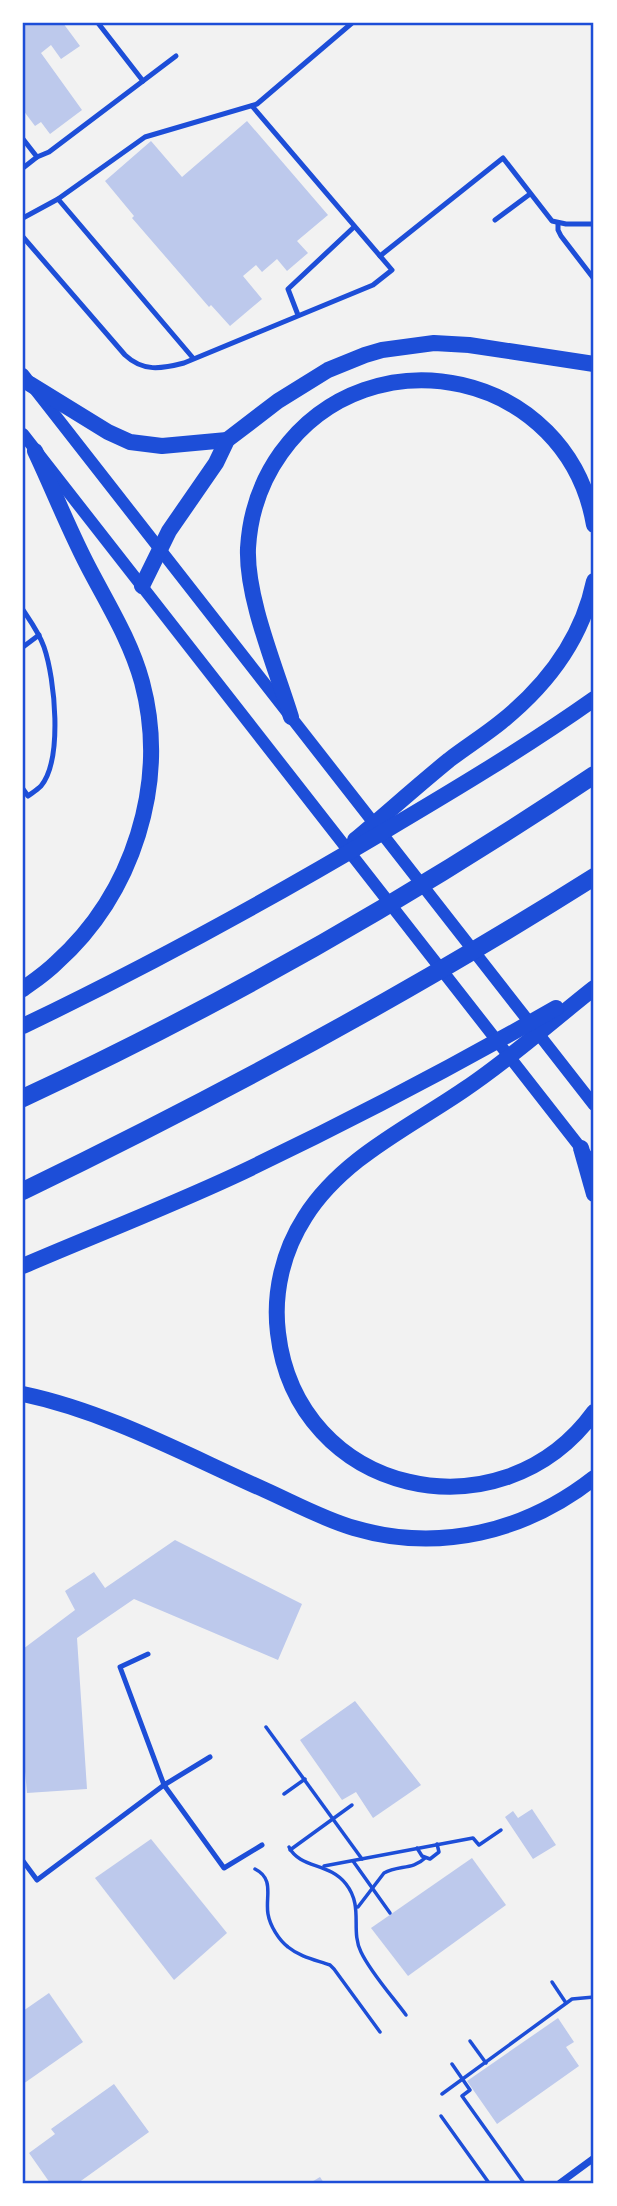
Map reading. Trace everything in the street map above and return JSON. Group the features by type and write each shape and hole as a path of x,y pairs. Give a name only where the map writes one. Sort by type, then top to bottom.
{"highway":[{"path":"23,1098 244,986 450,866 594,775"},
{"path":"23,1191 187,1111 294,1054 502,935 594,877"},
{"path":"23,1092 68,1077"}],"main road":[{"path":"142,586 174,524 216,463 227,440 271,406 321,374 382,350 418,344 498,349 594,364"},
{"path":"27,379 108,432 130,442 162,446 227,440"},
{"path":"291,718 252,587 249,537 258,496 278,458 309,421 334,403 371,387 414,380 464,385 495,396 532,418 559,447 583,486 594,524"},
{"path":"23,989 64,956 108,902 125,869 138,834 147,795 151,757 146,699 133,654 90,571 35,451"},
{"path":"321,869 450,760 506,718 548,676 579,630 594,581"},
{"path":"23,1026 174,950 321,869 506,758 594,699"},
{"path":"594,986 559,1010 482,1076 355,1163 330,1186 304,1218 285,1260 278,1293 277,1324 286,1370 299,1400 328,1438 368,1467 413,1485 464,1487 499,1481 517,1474 559,1449 594,1412"},
{"path":"23,1266 231,1177 367,1111 559,1010"},
{"path":"581,1148 594,1194"},
{"path":"23,1394 89,1412 350,1527 400,1538 451,1538 499,1528 549,1508 594,1478"}],"street":[{"path":"27,379 594,1105"},
{"path":"23,435 594,1165"},
{"path":"560,2183 594,2158"}],"lane":[{"path":"99,23 143,81"},
{"path":"23,218 58,199 145,137 252,106 263,100 352,23"},
{"path":"23,168 49,152 176,56"},
{"path":"23,236 131,361 145,368 160,368 193,358 373,285 392,270 252,106"},
{"path":"23,139 37,157"},
{"path":"380,256 503,158 548,217 558,223 594,224"},
{"path":"495,220 530,194"},
{"path":"58,199 193,358"},
{"path":"558,223 561,236 594,279"},
{"path":"298,315 288,289 354,227"},
{"path":"23,610 44,648 53,687 54,725 47,774 41,785 28,796 23,789"},
{"path":"23,647 39,635"},
{"path":"148,1654 120,1667 163,1785 224,1868 262,1844"},
{"path":"23,1861 37,1880 163,1785 210,1757"}],"path":[{"path":"266,1727 362,1859"},
{"path":"284,1794 305,1779"},
{"path":"352,1805 289,1849 301,1860 334,1872 347,1886 357,1908 361,1953 405,2015"},
{"path":"322,1866 473,1838 479,1845 500,1830"},
{"path":"357,1908 384,1873 414,1866 425,1858 437,1856 437,1844"},
{"path":"417,1848 425,1858"},
{"path":"353,1860 390,1913"},
{"path":"255,1869 261,1872 268,1884 268,1916 279,1937 291,1950 330,1965 380,2032"},
{"path":"552,1982 566,2003"},
{"path":"442,2094 572,1999 594,1997"},
{"path":"470,2041 486,2063"},
{"path":"452,2064 470,2090 462,2096 524,2183"},
{"path":"441,2116 489,2183"}],"building":[{"path":"23,23 63,23 80,46 61,59 51,45 41,53 82,110 50,134 41,122 35,126 23,110"},
{"path":"247,121 328,215 297,241 308,253 287,271 277,259 262,272 256,265 243,276 262,299 230,326 211,305 209,307 132,218 134,216 105,181 151,141 182,177"},
{"path":"175,1540 302,1604 278,1660 134,1599 77,1638 87,1789 27,1793 23,1750 23,1649 75,1610 65,1591 94,1572 105,1588"},
{"path":"355,1701 421,1785 373,1818 356,1792 342,1800 300,1740"},
{"path":"532,1809 556,1845 533,1859 505,1817 513,1811 518,1818"},
{"path":"151,1839 227,1933 174,1980 95,1878"},
{"path":"472,1858 506,1905 408,1976 371,1928"},
{"path":"49,1993 83,2042 23,2084 23,2011"},
{"path":"558,2018 574,2042 566,2047 579,2066 497,2124 467,2081"},
{"path":"114,2084 149,2132 78,2183 50,2183 29,2153 55,2134 51,2129"},
{"path":"320,2177 324,2183 310,2183"}]}
